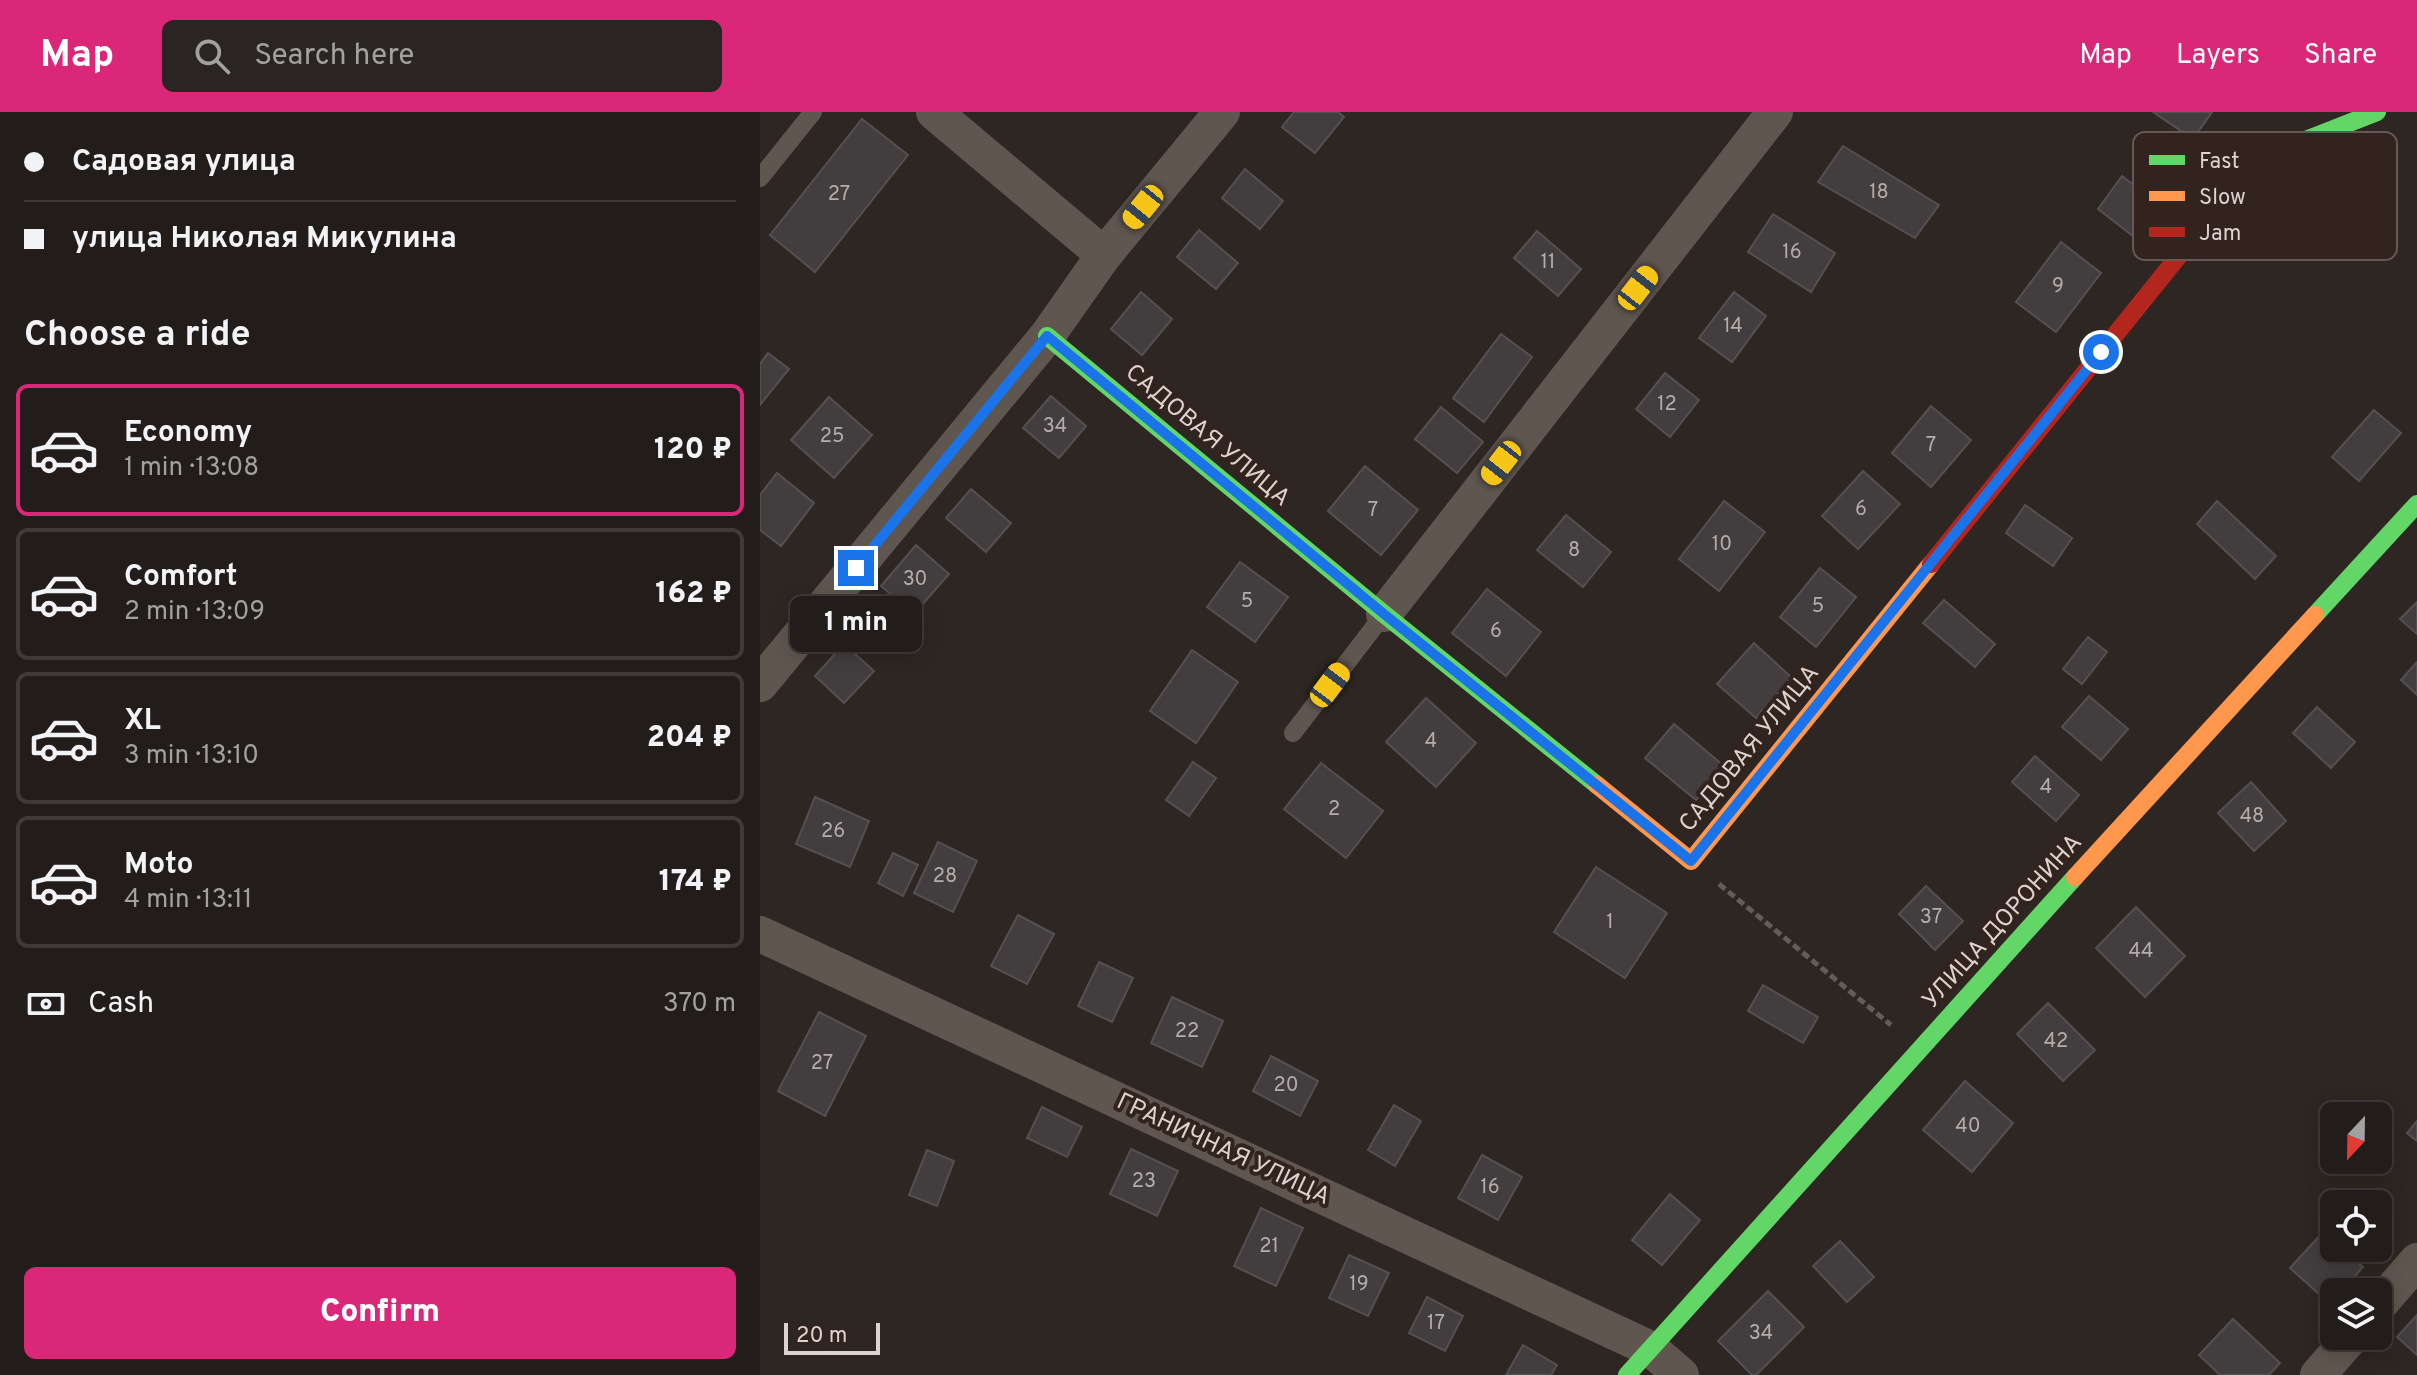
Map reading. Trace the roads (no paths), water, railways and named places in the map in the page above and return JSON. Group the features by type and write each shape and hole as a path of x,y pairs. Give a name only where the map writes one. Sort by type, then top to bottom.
{"street":[{"path":"934,112 1104,255"},
{"path":"760,684 1047,336 1104,255 1222,112"},
{"path":"1384,614 1775,112"},
{"name":"САДОВАЯ УЛИЦА","path":"2326,132 2377,112"},
{"name":"САДОВАЯ УЛИЦА","path":"1047,336 1384,614 1691,861 2176,260"},
{"name":"УЛИЦА ДОРОНИНА","path":"1639,1362 1919,1048 2417,504"},
{"name":"ГРАНИЧНАЯ УЛИЦА","path":"760,934 1639,1362 1681,1375"},
{"path":"2392,1290 2417,1261"},
{"path":"2318,1375 2340,1350"}],"lane":[{"path":"760,178 813,112"},
{"path":"1293,733 1384,614"}]}
